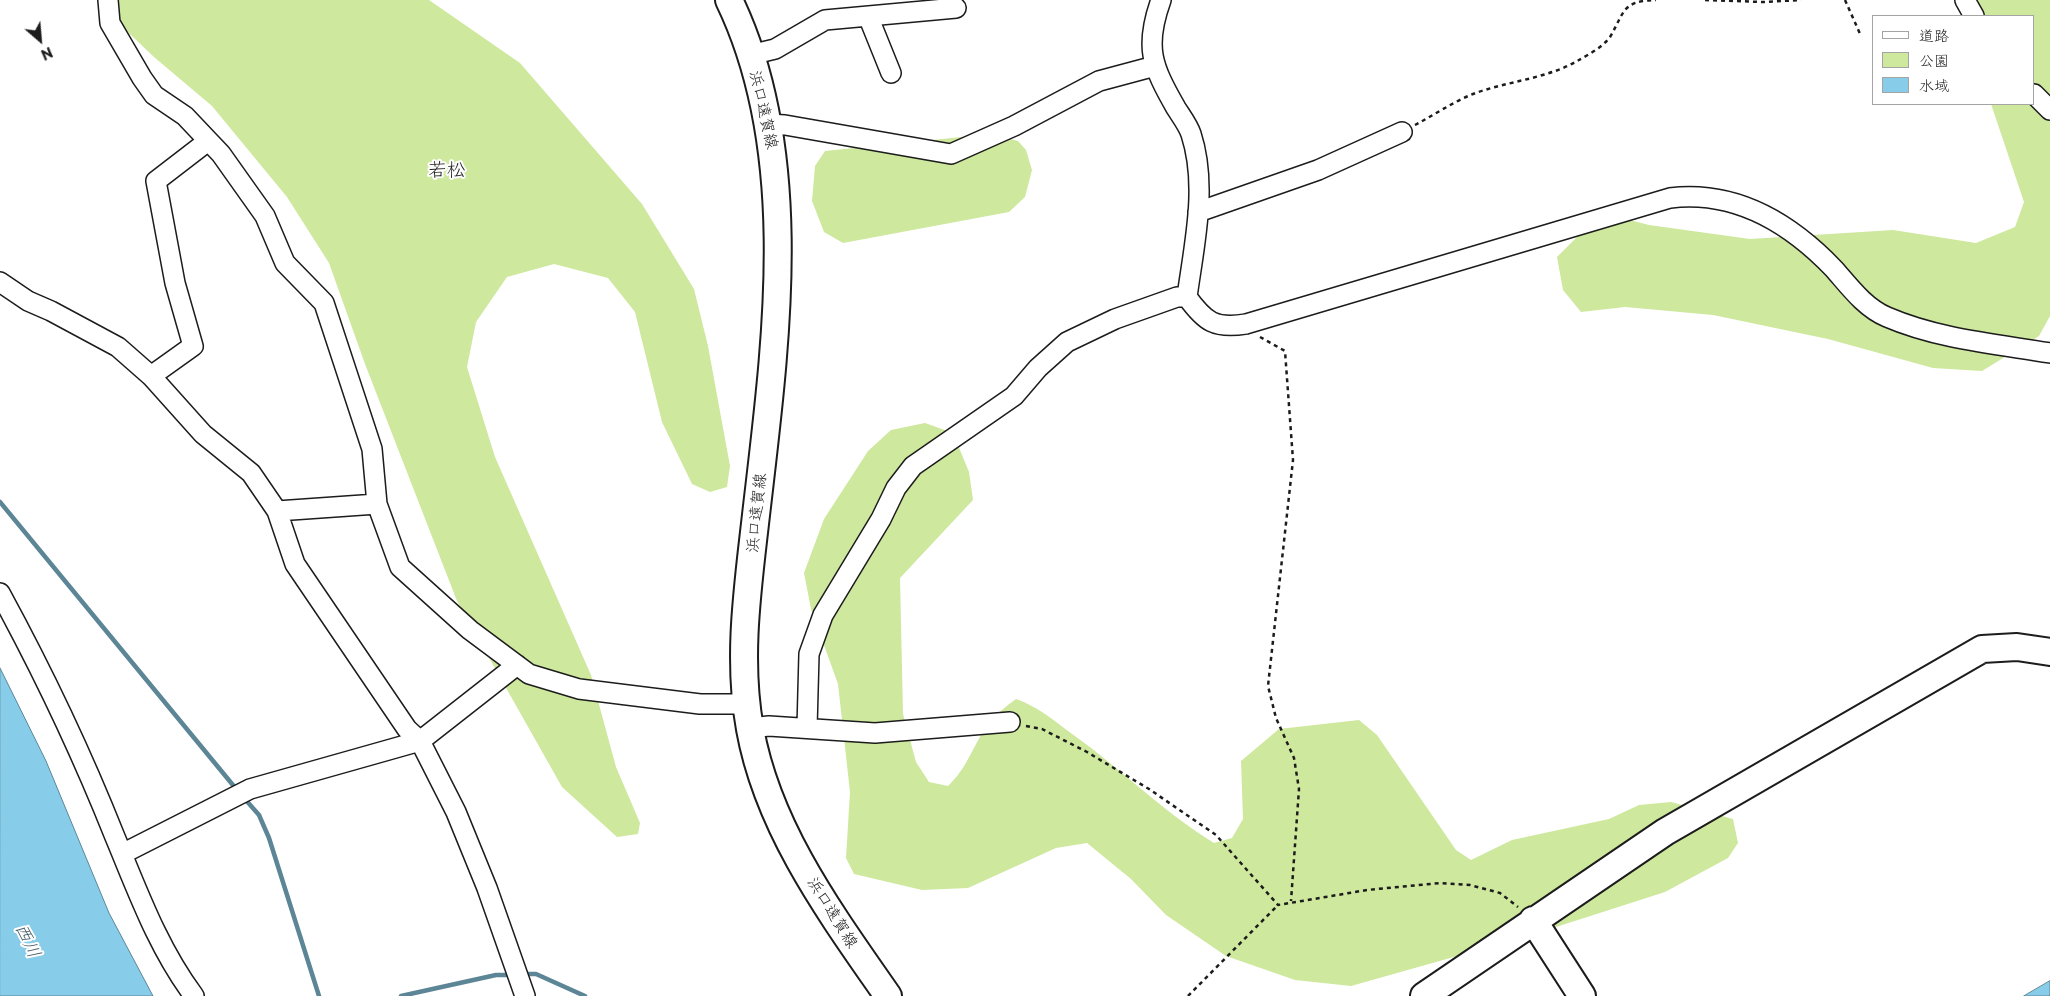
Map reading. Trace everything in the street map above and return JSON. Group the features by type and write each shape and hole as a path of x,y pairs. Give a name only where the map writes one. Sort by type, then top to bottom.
{"main road":[{"name":"浜口遠賀線","path":"729,0 739,20 760,88 775,172 777,234 771,387 744,625 748,716 764,784 792,845 830,915 888,996"},
{"path":"1424,996 1533,920 1665,832 1982,649 2017,647 2050,652"},
{"path":"1533,920 1582,996"}],"street":[{"path":"108,0 110,24 154,95 185,116 221,154 265,216 285,263 324,303 372,449 376,504 400,567 470,630 529,674 580,689 700,704 748,716 769,726 875,733 1010,722"},
{"path":"1161,0 1154,20 1151,54 1155,66 1191,133 1199,177 1198,212 1187,297 1196,310 1212,324 1231,326 1246,324 1670,198 1690,196 1712,198 1741,206 1773,219 1792,230 1819,253 1864,302 1886,317 1942,335 2050,353"},
{"path":"1965,0 1973,15"},
{"path":"750,55 775,49 825,20 956,8"},
{"path":"868,16 891,73"},
{"path":"767,124 841,134 951,154 1014,126 1099,81 1155,66"},
{"path":"2035,95 2050,110"},
{"path":"1198,212 1318,170 1402,132"},
{"path":"151,376 193,346 175,282 156,180 208,140"},
{"path":"0,282 28,301 51,311 118,347 151,376 203,434 251,473 277,510 295,564 407,729 420,741 456,812 487,888 525,996"},
{"path":"807,728 809,654 823,615 881,519 896,488 913,466 1014,396 1038,368 1067,342 1116,319 1177,297 1187,297"},
{"path":"277,510 376,504"},
{"path":"0,593 37,660 144,907 179,975 194,996"},
{"path":"122,854 250,789 420,741 517,665"}],"path":[{"path":"1630,0 1631,4"},
{"path":"1402,132 1472,95 1558,70 1579,60 1609,39 1621,13 1631,4 1639,0 1656,0"},
{"path":"1705,0 1764,2 1801,0"},
{"path":"1845,0 1861,36"},
{"path":"1246,324 1256,334 1285,351 1293,460 1268,686 1276,718 1294,758 1299,788 1291,901"},
{"path":"1010,722 1042,729 1149,788 1216,835 1278,905"},
{"path":"1188,996 1278,905 1291,901 1440,883 1470,885 1500,894 1533,920"}],"green space":[{"path":"110,0 429,0 520,63 642,204 694,289 708,346 730,466 727,487 710,492 692,484 662,422 635,312 608,278 554,264 507,277 476,322 467,367 495,457 591,675 616,767 640,823 638,834 617,837 562,787 457,601 365,364 329,263 287,197 212,106 154,57 110,15"},
{"path":"1961,0 2050,0 2050,316 2039,336 1982,371 1933,368 1828,339 1713,315 1625,307 1581,312 1563,290 1557,257 1577,237 1618,217 1649,225 1750,239 1893,230 1976,243 2015,227 2024,202 1991,105 2035,105 2035,15 1965,15"},
{"path":"991,134 1018,141 1026,150 1032,170 1025,197 1009,212 843,243 824,232 812,201 815,166 825,151"},
{"path":"925,423 953,433 969,472 973,500 900,578 903,714 916,762 929,782 948,786 960,772 990,722 1000,711 1016,699 1049,717 1105,759 1176,817 1214,843 1232,838 1243,819 1241,761 1279,729 1359,720 1377,735 1456,850 1471,860 1512,840 1609,819 1639,805 1671,802 1733,819 1738,843 1728,858 1665,892 1528,936 1351,986 1295,980 1226,956 1166,915 1131,879 1087,843 1056,848 968,888 922,890 854,874 846,858 850,792 838,684 811,609 804,573 824,519 868,451 891,430"}],"water":[{"name":"西川","path":"0,668 46,761 109,913 153,996 0,996"},
{"path":"2050,981 2050,996 2024,996"}],"waterway":[{"path":"0,502 237,790"},
{"path":"244,798 259,815 269,838 319,996"},
{"path":"521,974 536,974 585,996"},
{"path":"401,996 496,975 514,975"}],"district":[{"name":"若松","path":"447,171"}]}
